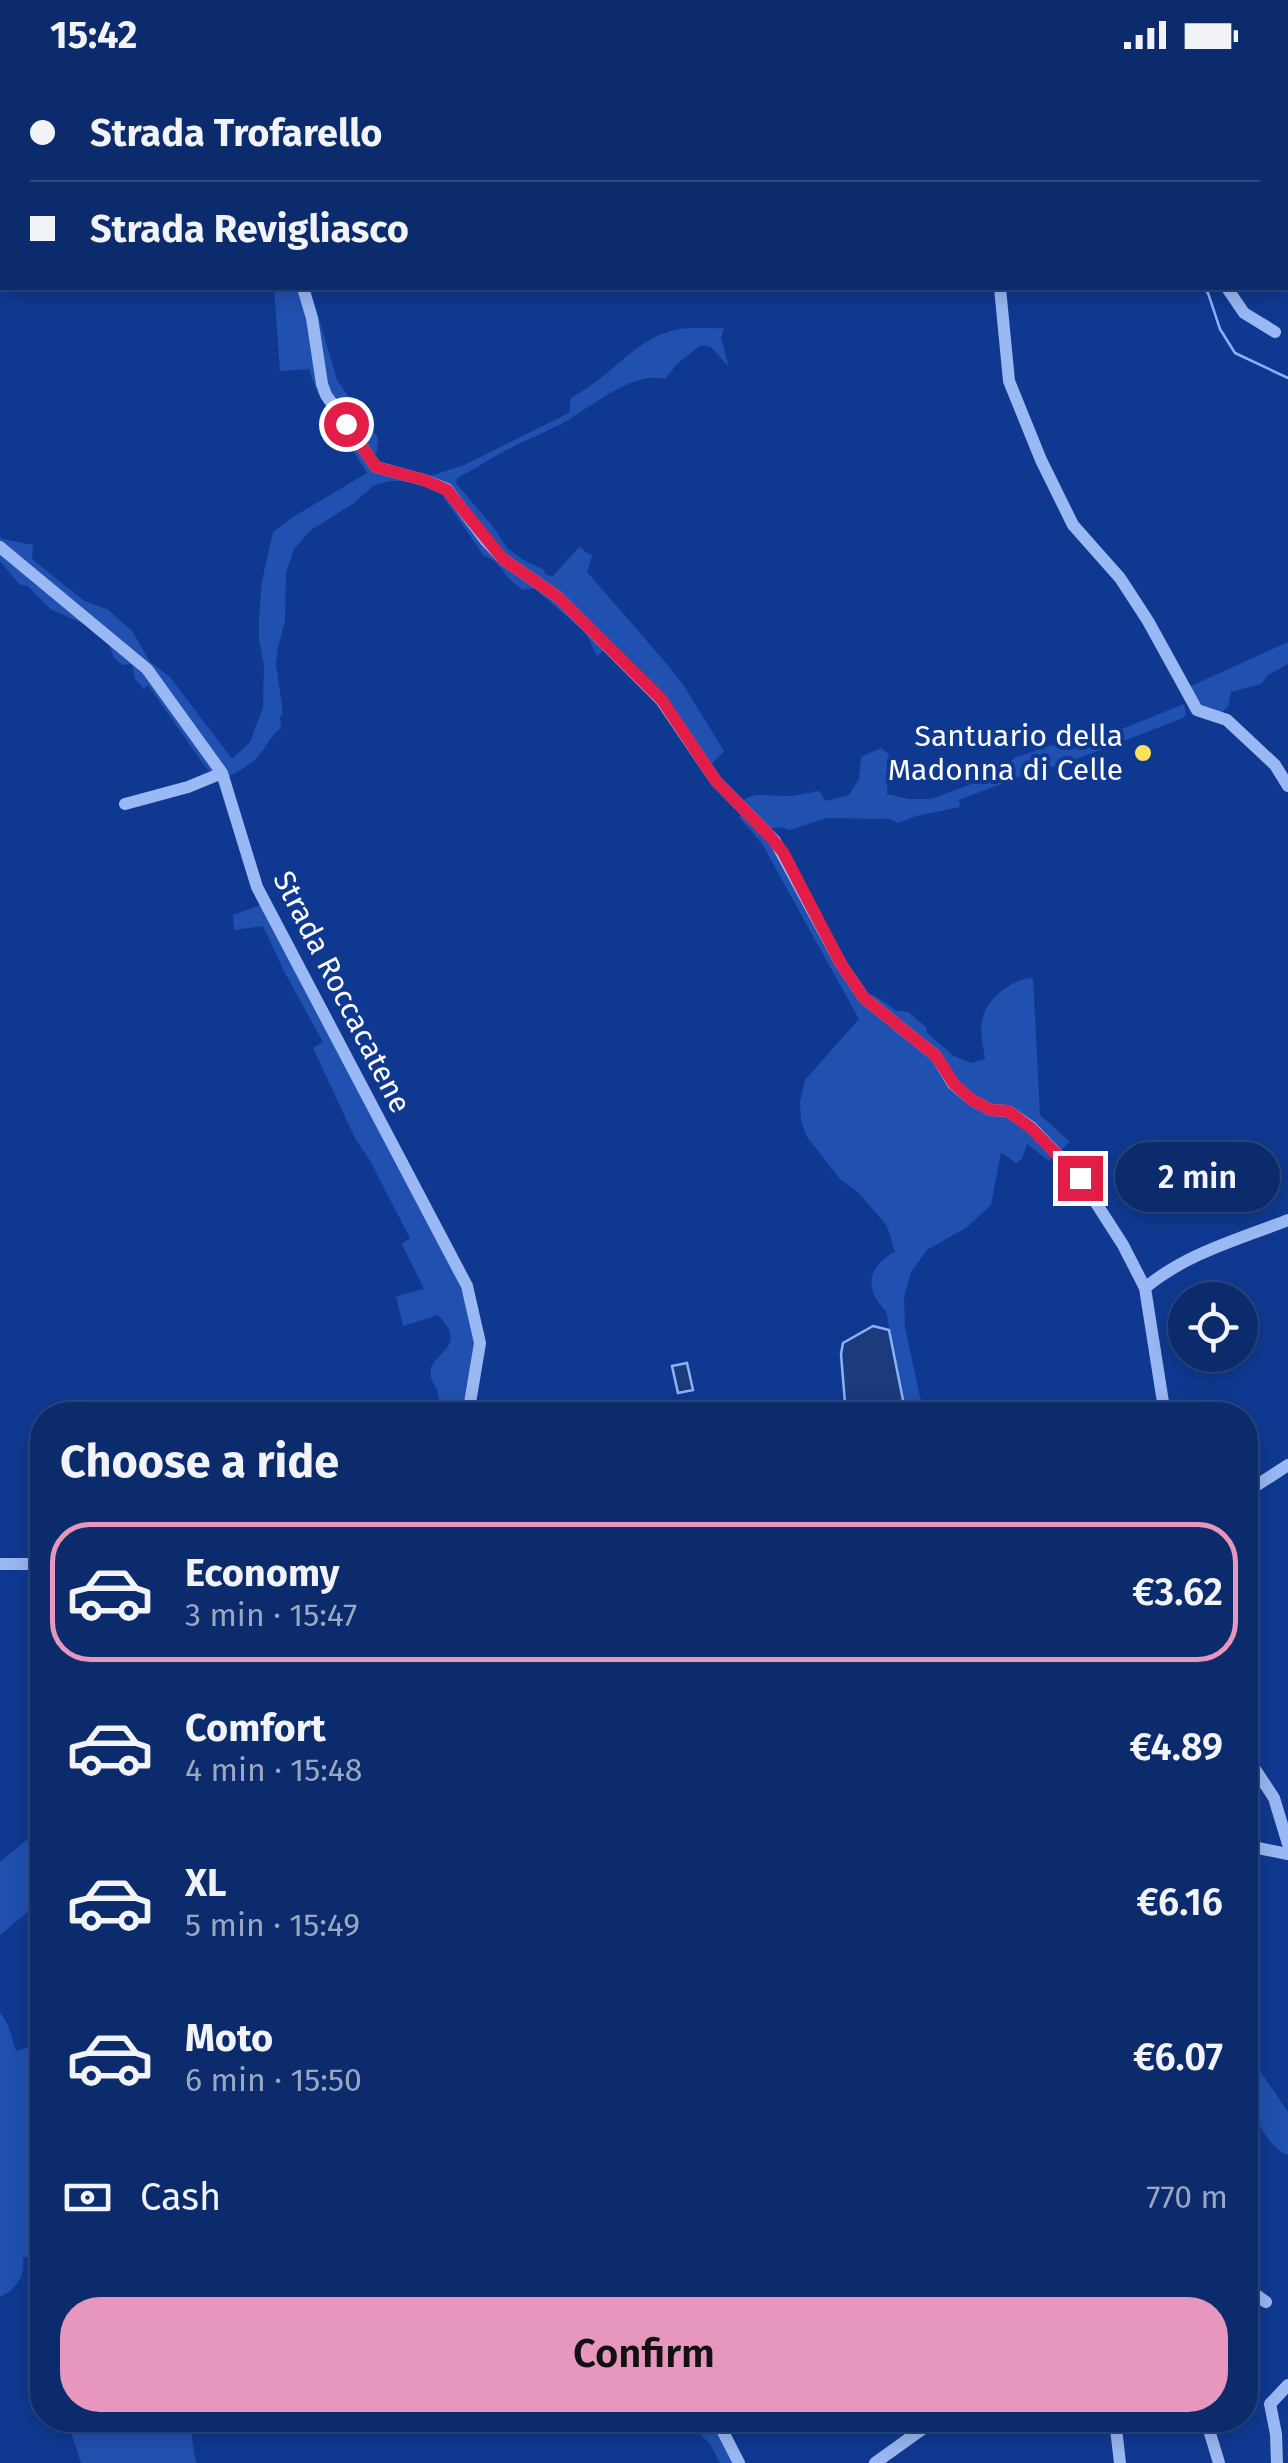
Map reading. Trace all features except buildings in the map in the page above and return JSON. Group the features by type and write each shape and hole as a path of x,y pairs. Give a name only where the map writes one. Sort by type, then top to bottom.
{"street":[{"path":"304,290 326,395 376,467 447,490 503,559 558,597 662,700 716,781 783,852 833,950 864,998 936,1056 954,1084 972,1100 991,1110 1008,1111 1020,1119 1080,1178 1145,1288 1163,1402"},
{"path":"1000,290 1009,381 1073,525 1120,578 1198,710 1228,720 1275,765 1288,786"},
{"path":"1228,290 1244,313 1275,332"},
{"name":"Strada Roccacatene","path":"0,547 146,669 222,774 257,888 467,1286 480,1342 470,1402"},
{"path":"125,804 222,774"},
{"path":"1145,1288 1162,1273 1198,1255 1288,1220"},
{"path":"1258,1484 1288,1464"},
{"path":"0,1564 30,1564"},
{"path":"1258,1774 1274,1798 1288,1844"},
{"path":"1258,1848 1288,1854"},
{"path":"1258,2296 1266,2302"},
{"path":"1277,2463 1270,2404 1288,2385"},
{"path":"724,2432 740,2463"},
{"path":"875,2463 918,2432"},
{"path":"1116,2432 1120,2463"},
{"path":"1211,2432 1218,2460"}],"shaded area":[{"path":"274,290 311,290 337,380 378,438 377,452 372,455 377,464 427,477 464,465 569,413 571,398 654,338 682,329 724,328 721,338 729,367 711,347 701,345 665,379 625,385 561,424 457,478 456,483 507,548 543,569 546,575 553,576 579,547 592,556 587,572 684,686 724,751 710,766 610,644 597,656 586,633 534,588 523,590 495,561 484,556 442,495 429,486 390,481 374,485 354,503 311,530 294,549 286,573 285,620 276,664 283,713 281,728 251,763 219,781 148,685 144,689 135,679 132,664 123,665 114,658 108,641 91,627 50,609 28,586 19,584 0,561 0,536 33,545 32,559 84,601 107,609 132,631 150,662 170,677 232,759 250,742 263,708 259,617 273,532 367,473 317,392 309,369 280,371"},
{"path":"1288,642 1288,664 1268,675 1261,684 1231,692 1228,707 1222,712 1199,707 1188,688"},
{"path":"1184,704 1183,718 959,800 960,807 898,823 890,819 827,818 790,830 770,829 742,804 756,795 792,796 819,791 826,801 849,795 859,779 861,757 881,748 889,754 887,794 931,799 977,782 983,773 1003,767 1016,757 1091,733 1102,737"},
{"path":"741,814 772,841 866,1004 872,994 897,1011 908,1012 954,1056 971,1063 985,1059 981,1028 986,1010 1010,985 1033,978 1040,1115 1070,1142 1049,1161 1027,1144 1022,1159 1016,1163 1001,1152 991,1205 967,1227 927,1250 911,1272 904,1297 905,1328 921,1402 904,1402 886,1311 872,1287 874,1271 895,1252 888,1229 858,1192 840,1179 807,1137 801,1121 805,1080 859,1019 761,842 739,817"},
{"path":"261,905 452,1269 463,1294 475,1348 467,1402 439,1402 432,1368 451,1336 438,1315 403,1326 396,1296 424,1289 402,1244 410,1238 356,1140 313,1048 323,1042 263,926 234,930 233,915"},
{"path":"873,1326 889,1330 903,1402 845,1402 843,1343"},
{"path":"687,1363 693,1390 678,1393 672,1366"},
{"path":"30,1837 30,1910 0,1935 0,1862"},
{"path":"0,2012 16,2051 30,2046 30,2257 23,2257 19,2281 0,2297"},
{"path":"1258,2068 1288,2112 1288,2155 1274,2146 1258,2124"},
{"path":"71,2432 191,2432 196,2463 81,2463"},
{"path":"702,2432 718,2432 734,2463 720,2463"}],"waterway":[{"path":"1205,290 1220,329 1235,353 1288,378"}],"place":[{"name":"Santuario della Madonna di Celle","path":"1143,753"}],"route":[{"path":"346,424 376,467 447,490 503,559 558,597 662,700 716,781 783,852 841,964 864,998 936,1056 948,1077 972,1100 991,1110 1008,1111 1031,1128 1080,1178"}]}
